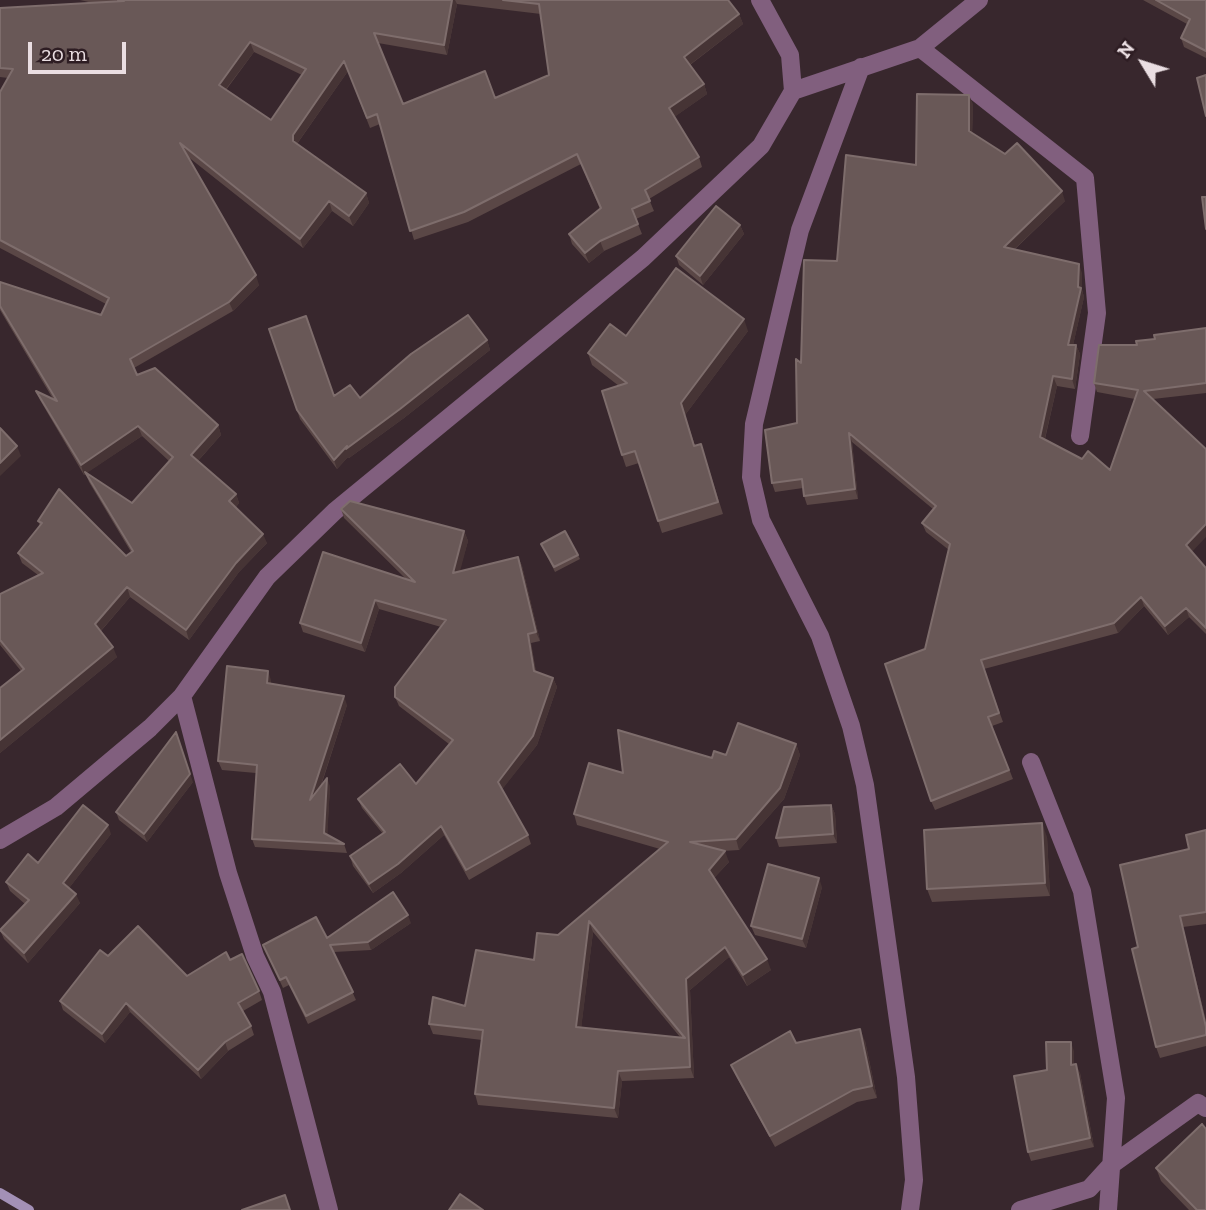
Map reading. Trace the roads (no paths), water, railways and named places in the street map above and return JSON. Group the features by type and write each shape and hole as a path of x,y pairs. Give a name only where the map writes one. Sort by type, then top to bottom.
{"street":[{"path":"0,840 57,807 150,729 182,696 267,577 335,511 643,258 761,146 793,91 790,55 760,0"},
{"path":"793,91 920,48 979,0"},
{"path":"920,48 1085,178 1097,313 1080,436"},
{"path":"861,67 800,230 754,424 751,477 761,520 820,636 851,726 865,785 906,1077 914,1180 910,1210"},
{"path":"182,696 228,873 255,956 272,992 329,1210"},
{"path":"1031,762 1082,891 1116,1098 1108,1210"},
{"path":"1020,1210 1089,1189 1110,1166 1198,1103 1206,1108"}],"waterway":[{"path":"0,1193 29,1210"}]}
